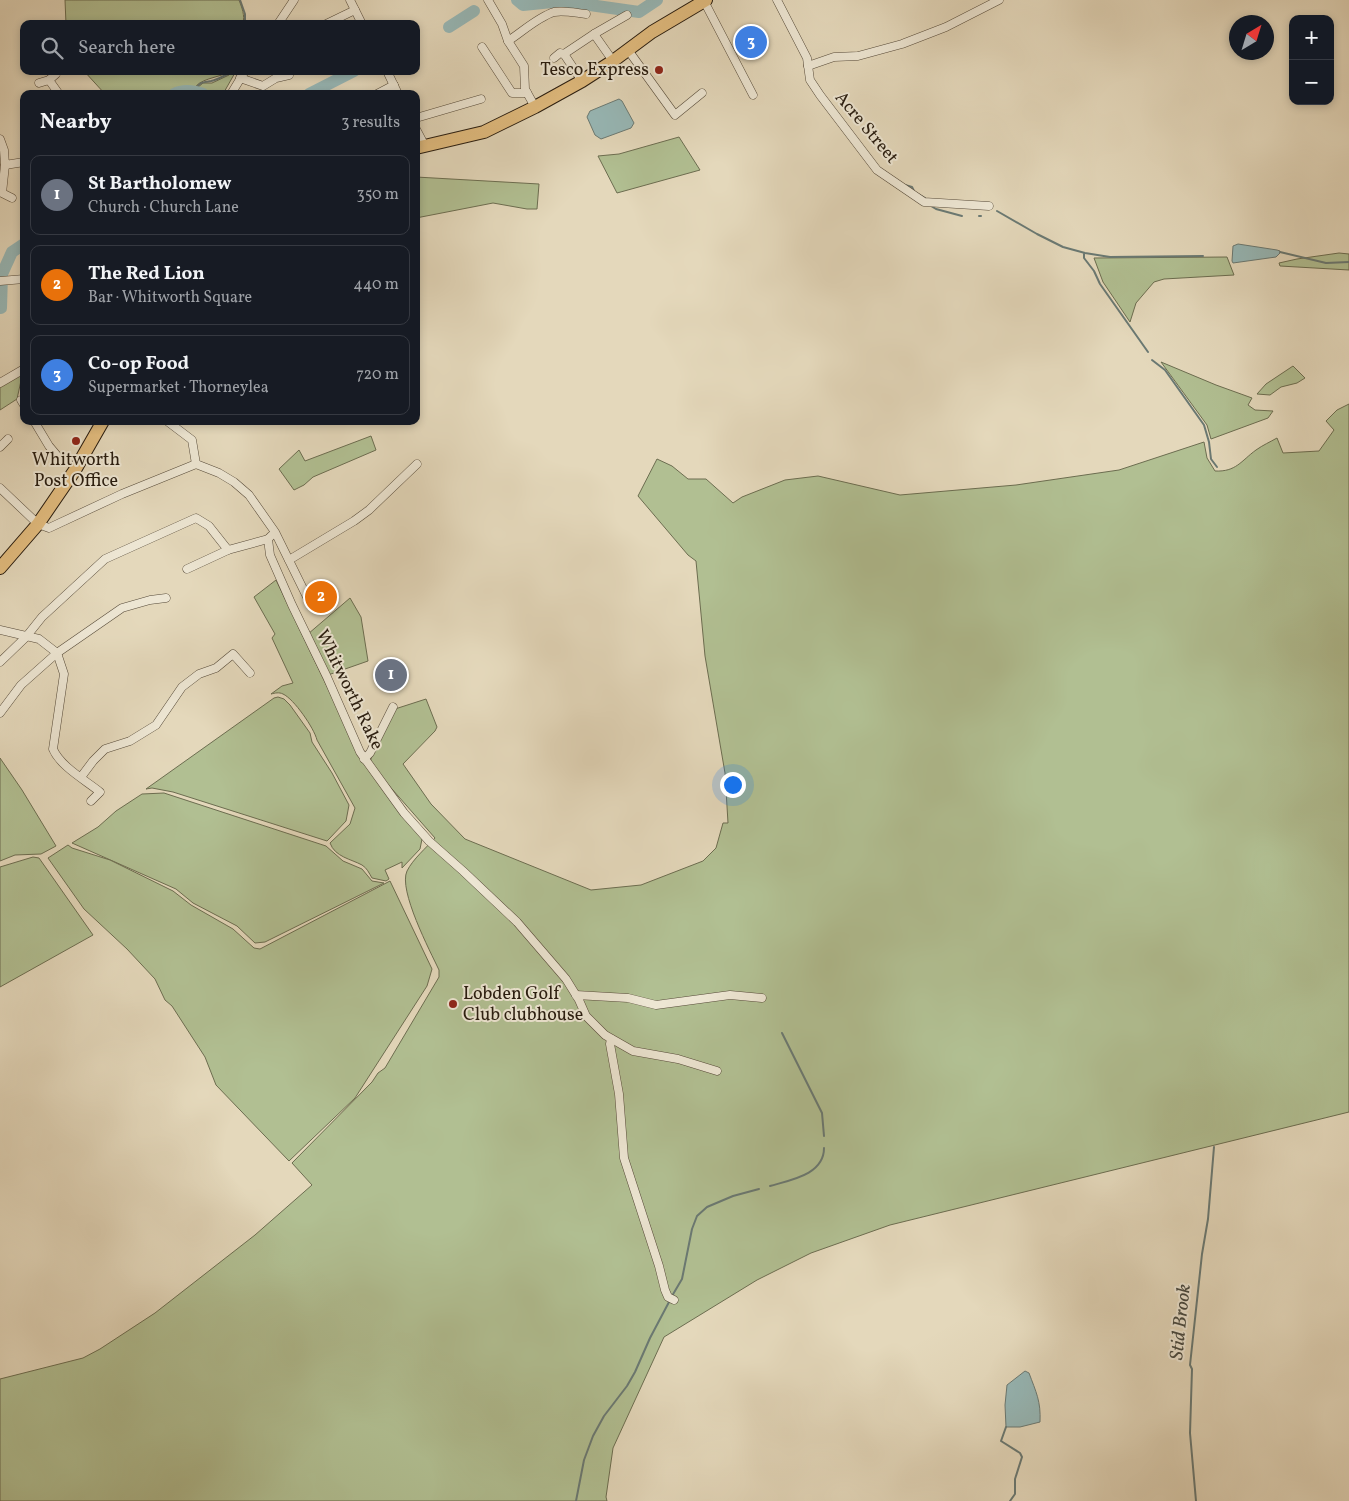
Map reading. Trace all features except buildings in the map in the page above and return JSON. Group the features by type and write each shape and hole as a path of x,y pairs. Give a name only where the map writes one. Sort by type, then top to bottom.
{"main road":[{"path":"420,147 484,132 535,107 582,81 652,32 705,1"},
{"path":"0,568 38,524 75,470 101,425"}],"street":[{"path":"281,20 294,0"},
{"path":"350,0 360,20"},
{"path":"488,0 502,24 508,41 524,66 526,93 535,107"},
{"name":"Acre Street","path":"777,0 807,58 810,80 820,96 877,170 924,202 988,206"},
{"path":"808,66 834,57 858,56 902,44 946,27 999,0"},
{"path":"705,1 754,95"},
{"path":"334,20 355,10"},
{"path":"508,41 554,12 586,14"},
{"path":"554,58 560,53 564,54 627,15"},
{"path":"594,34 613,61"},
{"path":"482,47 512,94 526,93"},
{"path":"628,50 675,115 702,93"},
{"path":"564,54 582,81"},
{"path":"39,84 55,75"},
{"path":"233,90 242,75 263,86 276,78 290,75"},
{"path":"389,75 396,90"},
{"path":"49,80 56,90"},
{"path":"385,90 394,85"},
{"path":"420,117 481,99"},
{"path":"0,139 4,150 5,165 4,186 1,193 12,198"},
{"path":"5,165 20,163"},
{"path":"0,281 20,279"},
{"path":"0,383 20,371"},
{"path":"36,425 49,446 60,459"},
{"path":"172,425 192,440 196,464"},
{"path":"0,447 8,439"},
{"path":"0,488 38,524 49,528 122,494 196,464 219,473 241,487 249,495 275,532 311,605"},
{"path":"288,560 369,510 417,464"},
{"path":"0,662 26,637 42,617 105,559 196,518 209,526 228,550"},
{"path":"187,569 228,550 268,539 275,532"},
{"name":"Whitworth Rake","path":"268,539 270,555 288,598 364,759 404,813 429,841 517,922 566,979 586,1016 611,1039 632,1051 678,1059 717,1070"},
{"path":"0,713 22,685 57,652 122,608 150,600 166,598"},
{"path":"0,630 39,639 57,652 64,674 52,749 62,762 100,792 91,801"},
{"path":"81,777 93,760 105,749 130,741 156,725 182,687 199,674 216,668 233,654 250,673"},
{"path":"364,759 370,753 393,706"},
{"path":"576,995 628,998 656,1005 730,995 762,998"},
{"path":"611,1039 610,1044 620,1101 624,1158 668,1296 674,1300"}],"green space":[{"path":"65,0 239,0 244,20 66,20"},
{"path":"88,75 221,75 200,83 194,89 101,90"},
{"path":"229,75 234,75 225,90 202,90 197,88 203,83 212,83"},
{"path":"679,137 700,170 617,193 598,156 619,154"},
{"path":"420,177 539,184 537,209 493,203 420,217"},
{"path":"1339,253 1349,254 1349,270 1280,266 1279,263 1297,259"},
{"path":"1227,257 1234,275 1164,279 1154,282 1136,303 1130,322 1103,282 1094,258"},
{"path":"1161,362 1252,398 1248,405 1255,410 1273,411 1268,418 1211,439 1207,425"},
{"path":"1293,366 1305,378 1297,383 1281,387 1270,395 1257,394 1266,384"},
{"path":"20,374 17,399 0,410 0,387"},
{"path":"1349,404 1349,1112 890,1225 811,1253 757,1280 664,1337 613,1448 607,1501 0,1501 0,1379 83,1358 100,1349 155,1313 255,1235 312,1185 292,1163 372,1082 378,1073 385,1068 439,977 439,970 411,906 405,880 407,871 416,858 435,838 370,764 372,754 395,709 426,699 437,727 403,764 431,804 465,839 591,890 641,885 703,861 716,848 723,823 728,823 725,773 705,656 696,561 688,555 638,496 657,459 672,466 688,479 706,479 733,503 742,497 785,480 818,476 900,495 1016,485 1119,470 1204,442 1207,458 1215,471 1222,471 1238,465 1256,450 1277,438 1283,453 1319,451 1334,430 1326,421 1337,410"},
{"path":"371,436 376,450 313,477 304,485 294,490 279,469 299,450 305,461"},
{"path":"276,580 347,728 422,839 420,849 402,868 402,862 385,870 389,879 386,881 372,878 364,866 339,855 332,848 330,843 350,824 355,808 303,714 283,694 271,694 282,686 293,683 272,638 275,634 254,597"},
{"path":"350,598 361,617 368,661 328,675 308,634"},
{"path":"274,698 284,699 290,705 310,733 312,742 332,773 349,805 346,821 327,841 173,792 152,788 146,789"},
{"path":"0,758 56,846 41,854 15,855 0,861"},
{"path":"164,793 326,846 343,861 362,869 372,881 384,883 265,942 255,943 237,926 193,903 176,889 72,843 98,827 116,811 142,794"},
{"path":"68,845 110,860 173,891 191,905 233,929 254,948 260,949 390,881 432,969 427,986 355,1098 289,1161 216,1085 205,1057 172,1006 165,1000 155,979 127,949 84,909 48,858"},
{"path":"33,857 39,858 93,935 0,987 0,867"}],"water":[{"path":"619,99 634,123 631,128 601,139 595,135 587,117 590,111"},
{"path":"1238,244 1277,250 1280,253 1276,257 1233,263 1233,246"},
{"path":"1025,1371 1029,1373 1037,1397 1040,1408 1040,1422 1020,1427 1006,1427 1005,1405 1007,1385"}],"waterway":[{"path":"240,0 245,20"},
{"path":"517,0 523,5 562,1 639,12 657,0"},
{"path":"449,27 474,11"},
{"path":"196,90 202,83 226,75"},
{"path":"317,90 346,75"},
{"path":"905,185 912,187 914,191"},
{"path":"918,194 925,198"},
{"path":"931,206 962,216"},
{"path":"997,211 1063,247 1085,253 1110,257 1203,256"},
{"path":"1,308 2,274 12,252 20,247"},
{"path":"1280,252 1326,263 1349,262"},
{"path":"1084,254 1084,258 1094,271 1100,284 1148,352"},
{"path":"1152,360 1165,370 1204,425 1211,459 1217,467"},
{"path":"782,1033 822,1113 824,1136"},
{"name":"Stid Brook","path":"1196,1501 1190,1433 1192,1369 1190,1365 1202,1254 1208,1219 1214,1147"},
{"path":"770,1186 804,1175 812,1170 822,1157 824,1148"},
{"path":"672,1296 682,1279 692,1229 697,1216 707,1207 733,1196 759,1189"},
{"path":"576,1501 584,1460 593,1436 604,1416 627,1386 635,1372 669,1302"},
{"path":"1006,1427 1001,1441 1020,1453 1022,1457 1015,1479 1015,1494 1010,1501"}],"place":[{"name":"Co-op Food","path":"751,42"},
{"name":"Tesco Express","path":"659,70"},
{"name":"Whitworth Post Office","path":"76,441"},
{"name":"The Red Lion","path":"321,597"},
{"name":"St Bartholomew","path":"391,675"},
{"name":"Lobden Golf Club clubhouse","path":"453,1004"}]}
